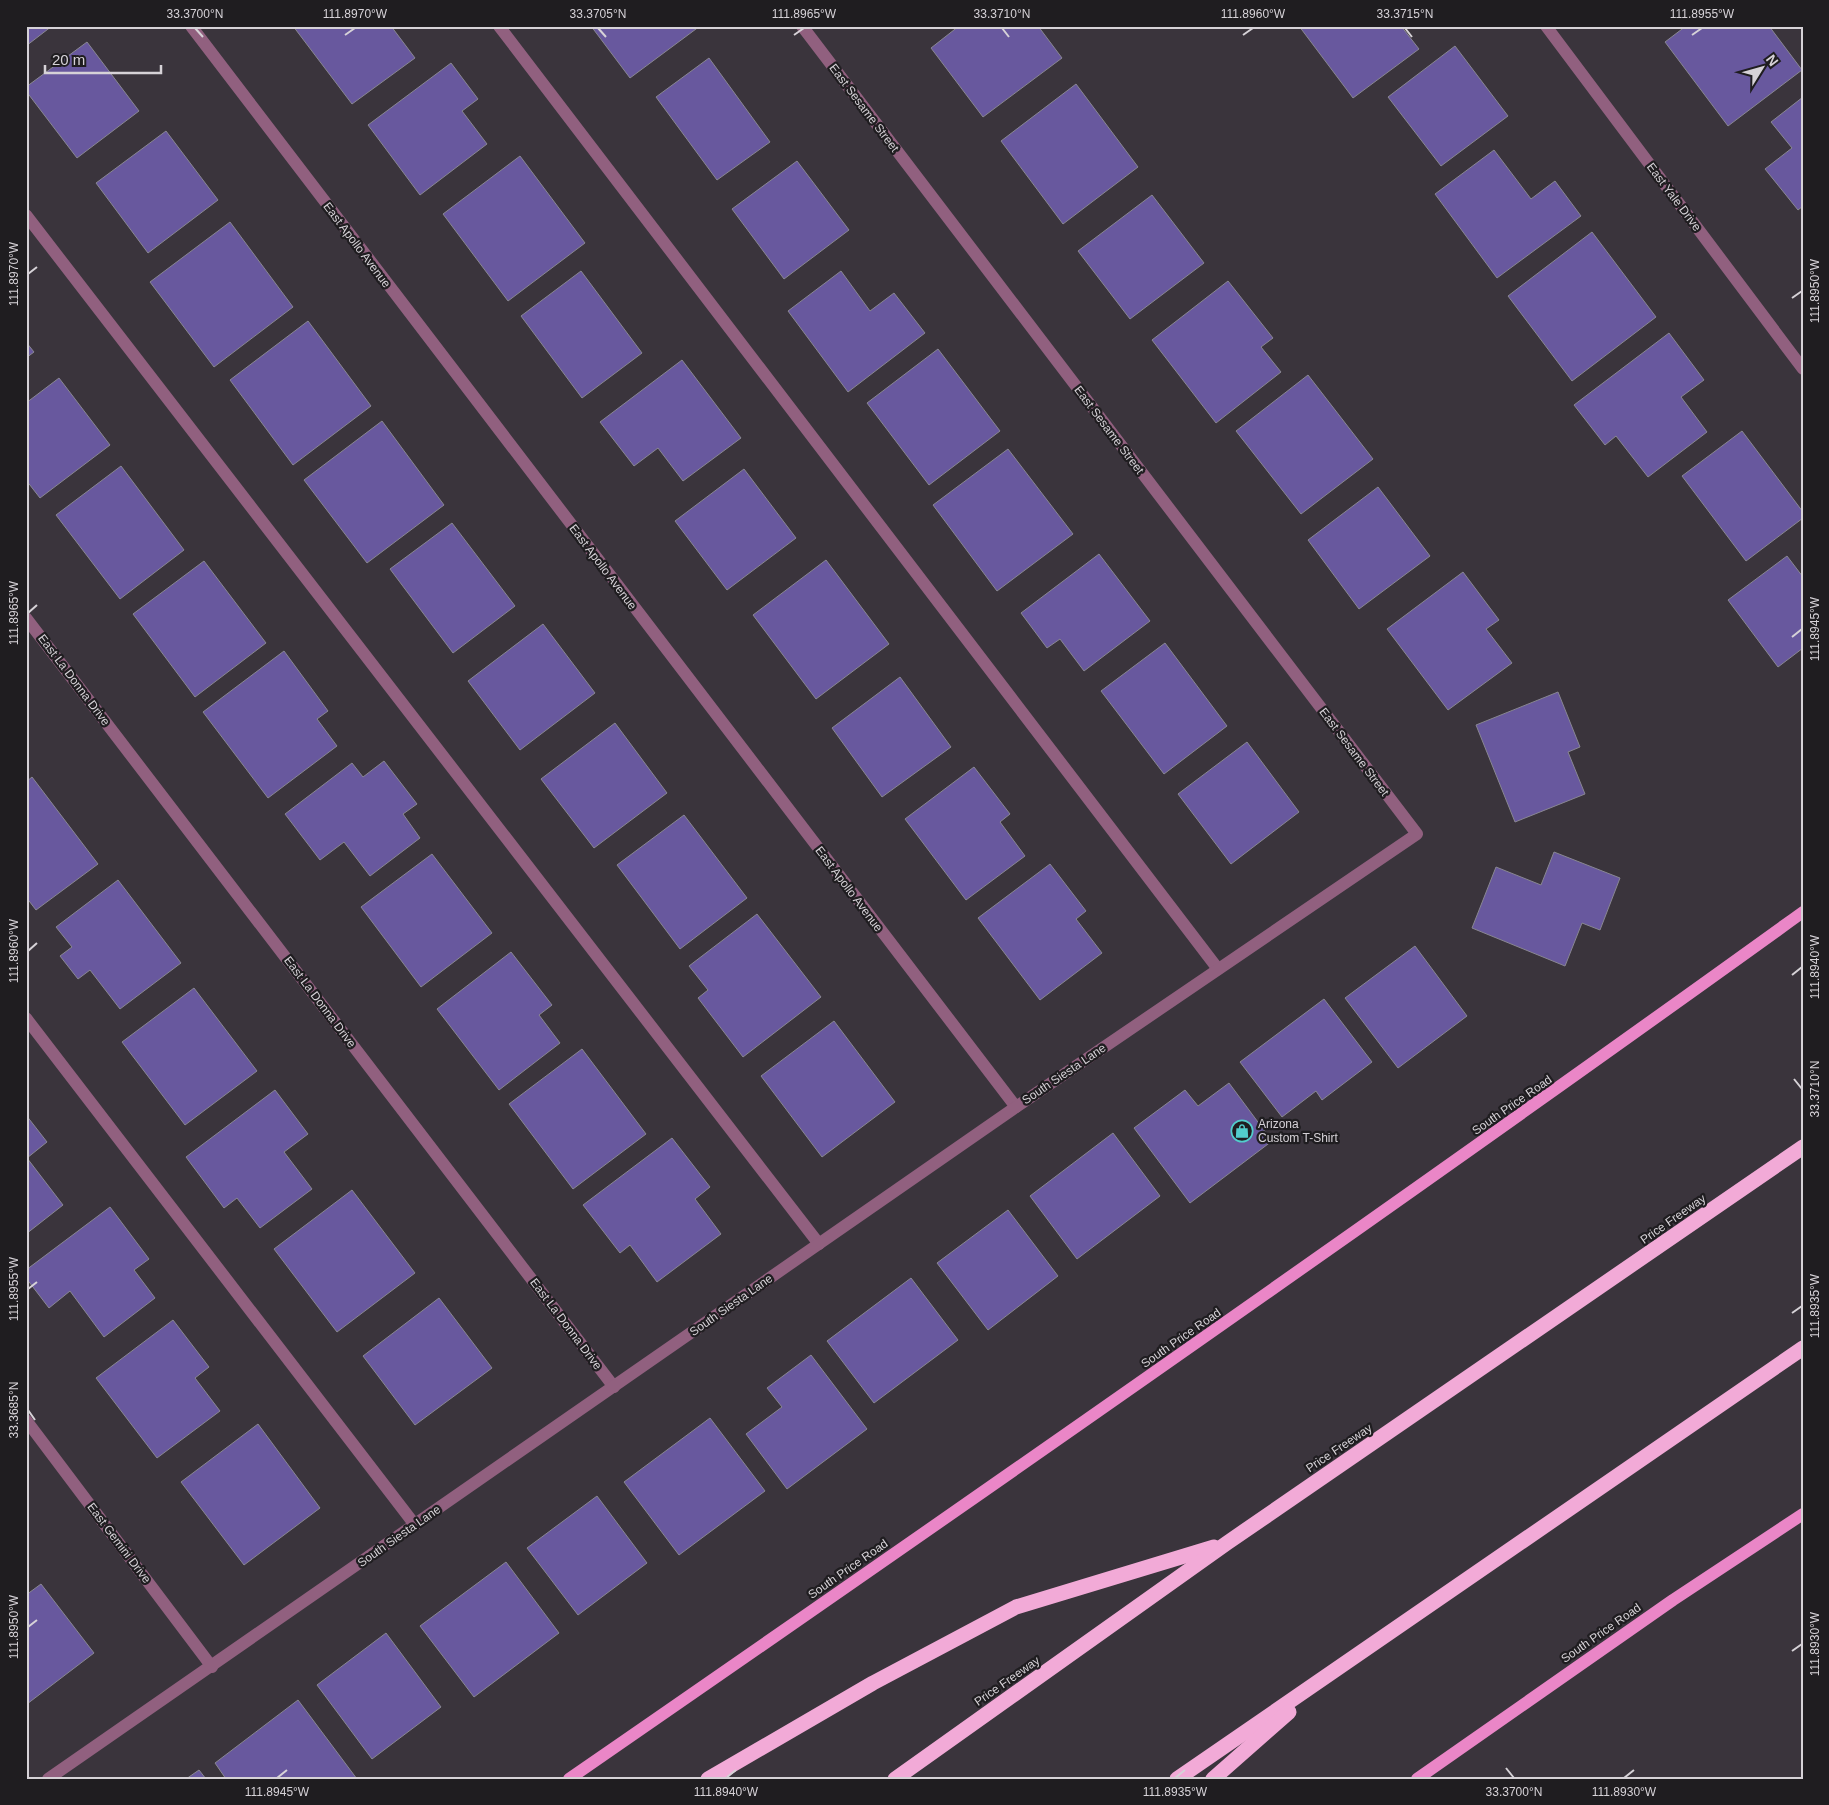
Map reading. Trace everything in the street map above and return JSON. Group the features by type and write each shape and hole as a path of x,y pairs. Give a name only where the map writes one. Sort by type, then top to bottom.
{"highway":[{"name":"Price Freeway","path":"895,1779 1227,1543 1803,1147"},
{"path":"1176,1779 1803,1348"},
{"path":"708,1779 872,1683 1016,1607 1227,1543"},
{"path":"1214,1779 1338,1669"}],"main road":[{"name":"South Price Road","path":"569,1779 1063,1438 1546,1097 1803,912"},
{"name":"South Price Road","path":"1417,1779 1665,1606 1803,1514"}],"street":[{"name":"East Apollo Avenue","path":"191,26 1016,1107"},
{"path":"499,26 1218,969"},
{"name":"East Sesame Street","path":"802,26 1416,834"},
{"name":"East Yale Drive","path":"1546,26 1803,369"},
{"path":"26,215 819,1244"},
{"name":"East La Donna Drive","path":"26,618 614,1387"},
{"name":"South Siesta Lane","path":"48,1779 1016,1107 1416,834"},
{"path":"26,1018 415,1525"},
{"name":"East Gemini Drive","path":"26,1420 212,1666"}],"building":[{"path":"26,26 52,26 26,46"},
{"path":"293,26 391,26 415,58 352,104"},
{"path":"591,26 700,26 630,78"},
{"path":"959,26 1038,26 1062,58 983,117 931,48"},
{"path":"1299,26 1401,26 1419,49 1353,98"},
{"path":"1686,26 1769,26 1802,70 1728,126 1665,42"},
{"path":"87,42 139,111 77,158 26,91 26,87"},
{"path":"1455,46 1508,116 1441,166 1388,97"},
{"path":"709,58 770,142 717,180 656,97"},
{"path":"451,63 478,99 462,111 487,144 420,195 368,125"},
{"path":"1076,84 1138,167 1063,224 1001,141"},
{"path":"1803,97 1803,206 1798,210 1765,169 1792,148 1771,122"},
{"path":"166,131 218,200 148,253 96,183"},
{"path":"1494,150 1531,199 1555,181 1581,216 1497,278 1435,194"},
{"path":"520,156 585,243 508,301 443,214"},
{"path":"797,161 849,230 784,279 732,209"},
{"path":"1152,195 1204,263 1130,319 1078,251"},
{"path":"230,222 293,307 214,367 150,282"},
{"path":"1592,232 1656,317 1572,381 1508,296"},
{"path":"581,271 642,353 582,398 521,316"},
{"path":"841,271 870,311 894,293 925,333 848,392 788,311"},
{"path":"1228,281 1273,338 1261,347 1281,372 1216,423 1152,340"},
{"path":"308,321 371,406 293,465 230,380"},
{"path":"1669,333 1704,380 1681,397 1707,432 1648,477 1616,436 1605,445 1574,405"},
{"path":"26,342 34,352 26,358"},
{"path":"938,349 1000,431 929,485 867,403"},
{"path":"682,360 741,438 683,481 658,448 634,466 600,422"},
{"path":"1308,375 1373,459 1301,514 1236,431"},
{"path":"59,378 110,445 40,498 26,480 26,403"},
{"path":"382,421 444,505 367,563 304,480"},
{"path":"1742,431 1803,512 1803,518 1746,561 1682,476"},
{"path":"1008,449 1073,534 997,591 933,505"},
{"path":"121,466 184,550 120,599 56,515"},
{"path":"744,469 796,538 727,590 675,521"},
{"path":"1378,487 1430,556 1359,609 1308,540"},
{"path":"452,523 515,606 453,653 390,569"},
{"path":"1099,554 1150,621 1084,671 1060,639 1047,648 1021,613"},
{"path":"1787,556 1803,577 1803,648 1778,667 1728,600"},
{"path":"826,560 889,644 816,699 753,615"},
{"path":"204,561 266,643 195,697 133,614"},
{"path":"1463,572 1499,620 1486,629 1512,663 1448,710 1387,629"},
{"path":"543,624 595,693 520,750 468,681"},
{"path":"1165,643 1227,726 1164,774 1101,691"},
{"path":"284,651 328,711 317,719 337,746 268,798 203,712"},
{"path":"900,677 951,747 882,797 832,728"},
{"path":"1558,692 1580,747 1568,752 1585,794 1515,822 1476,725"},
{"path":"615,723 667,793 594,848 541,779"},
{"path":"1247,742 1299,812 1231,864 1178,794"},
{"path":"384,761 417,804 403,814 420,838 370,876 344,842 320,860 285,814 352,763 363,777"},
{"path":"974,767 1010,814 1000,822 1025,856 966,900 905,819"},
{"path":"32,777 98,864 36,910 26,897 26,782"},
{"path":"684,815 747,898 680,949 617,865"},
{"path":"1554,852 1620,878 1600,930 1582,923 1565,966 1472,928 1496,867 1541,885"},
{"path":"432,854 492,933 421,987 361,907"},
{"path":"1050,864 1086,911 1076,919 1102,953 1040,1000 978,918"},
{"path":"118,880 181,963 120,1009 90,970 78,979 60,956 72,947 56,927"},
{"path":"757,914 821,997 743,1057 698,998 708,990 689,966"},
{"path":"1415,946 1467,1016 1398,1068 1345,998"},
{"path":"511,952 552,1005 539,1015 560,1043 499,1090 437,1009"},
{"path":"194,988 257,1071 185,1125 122,1042"},
{"path":"1324,999 1372,1062 1322,1100 1316,1091 1282,1117 1240,1062"},
{"path":"834,1021 895,1102 822,1157 761,1076"},
{"path":"582,1049 646,1134 573,1189 509,1104"},
{"path":"1229,1083 1272,1141 1190,1203 1134,1128 1185,1090 1198,1106"},
{"path":"275,1090 308,1134 284,1152 312,1189 260,1228 237,1198 224,1208 186,1157"},
{"path":"26,1115 47,1142 27,1158 63,1205 26,1234"},
{"path":"1113,1133 1160,1196 1077,1259 1030,1196"},
{"path":"672,1138 710,1187 695,1199 721,1234 657,1282 630,1245 620,1253 583,1205"},
{"path":"352,1190 415,1273 337,1332 274,1249"},
{"path":"110,1207 149,1259 134,1270 155,1298 104,1337 70,1291 49,1308 26,1278 26,1270"},
{"path":"1008,1210 1058,1276 988,1330 937,1263"},
{"path":"911,1278 958,1340 874,1403 827,1341"},
{"path":"439,1298 492,1368 415,1425 363,1356"},
{"path":"173,1320 209,1367 195,1378 220,1411 157,1458 96,1378"},
{"path":"811,1355 867,1429 787,1489 746,1434 782,1407 767,1388"},
{"path":"710,1418 765,1491 679,1555 624,1482"},
{"path":"258,1424 320,1508 244,1565 181,1482"},
{"path":"597,1496 647,1563 578,1615 527,1548"},
{"path":"506,1562 559,1633 474,1697 420,1626"},
{"path":"41,1584 94,1653 27,1704 26,1595"},
{"path":"386,1633 441,1707 372,1759 317,1685"},
{"path":"298,1700 357,1779 226,1779 215,1763"},
{"path":"199,1770 206,1779 186,1779"}],"place":[{"name":"Arizona Custom T-Shirt","path":"1242,1131"}]}
